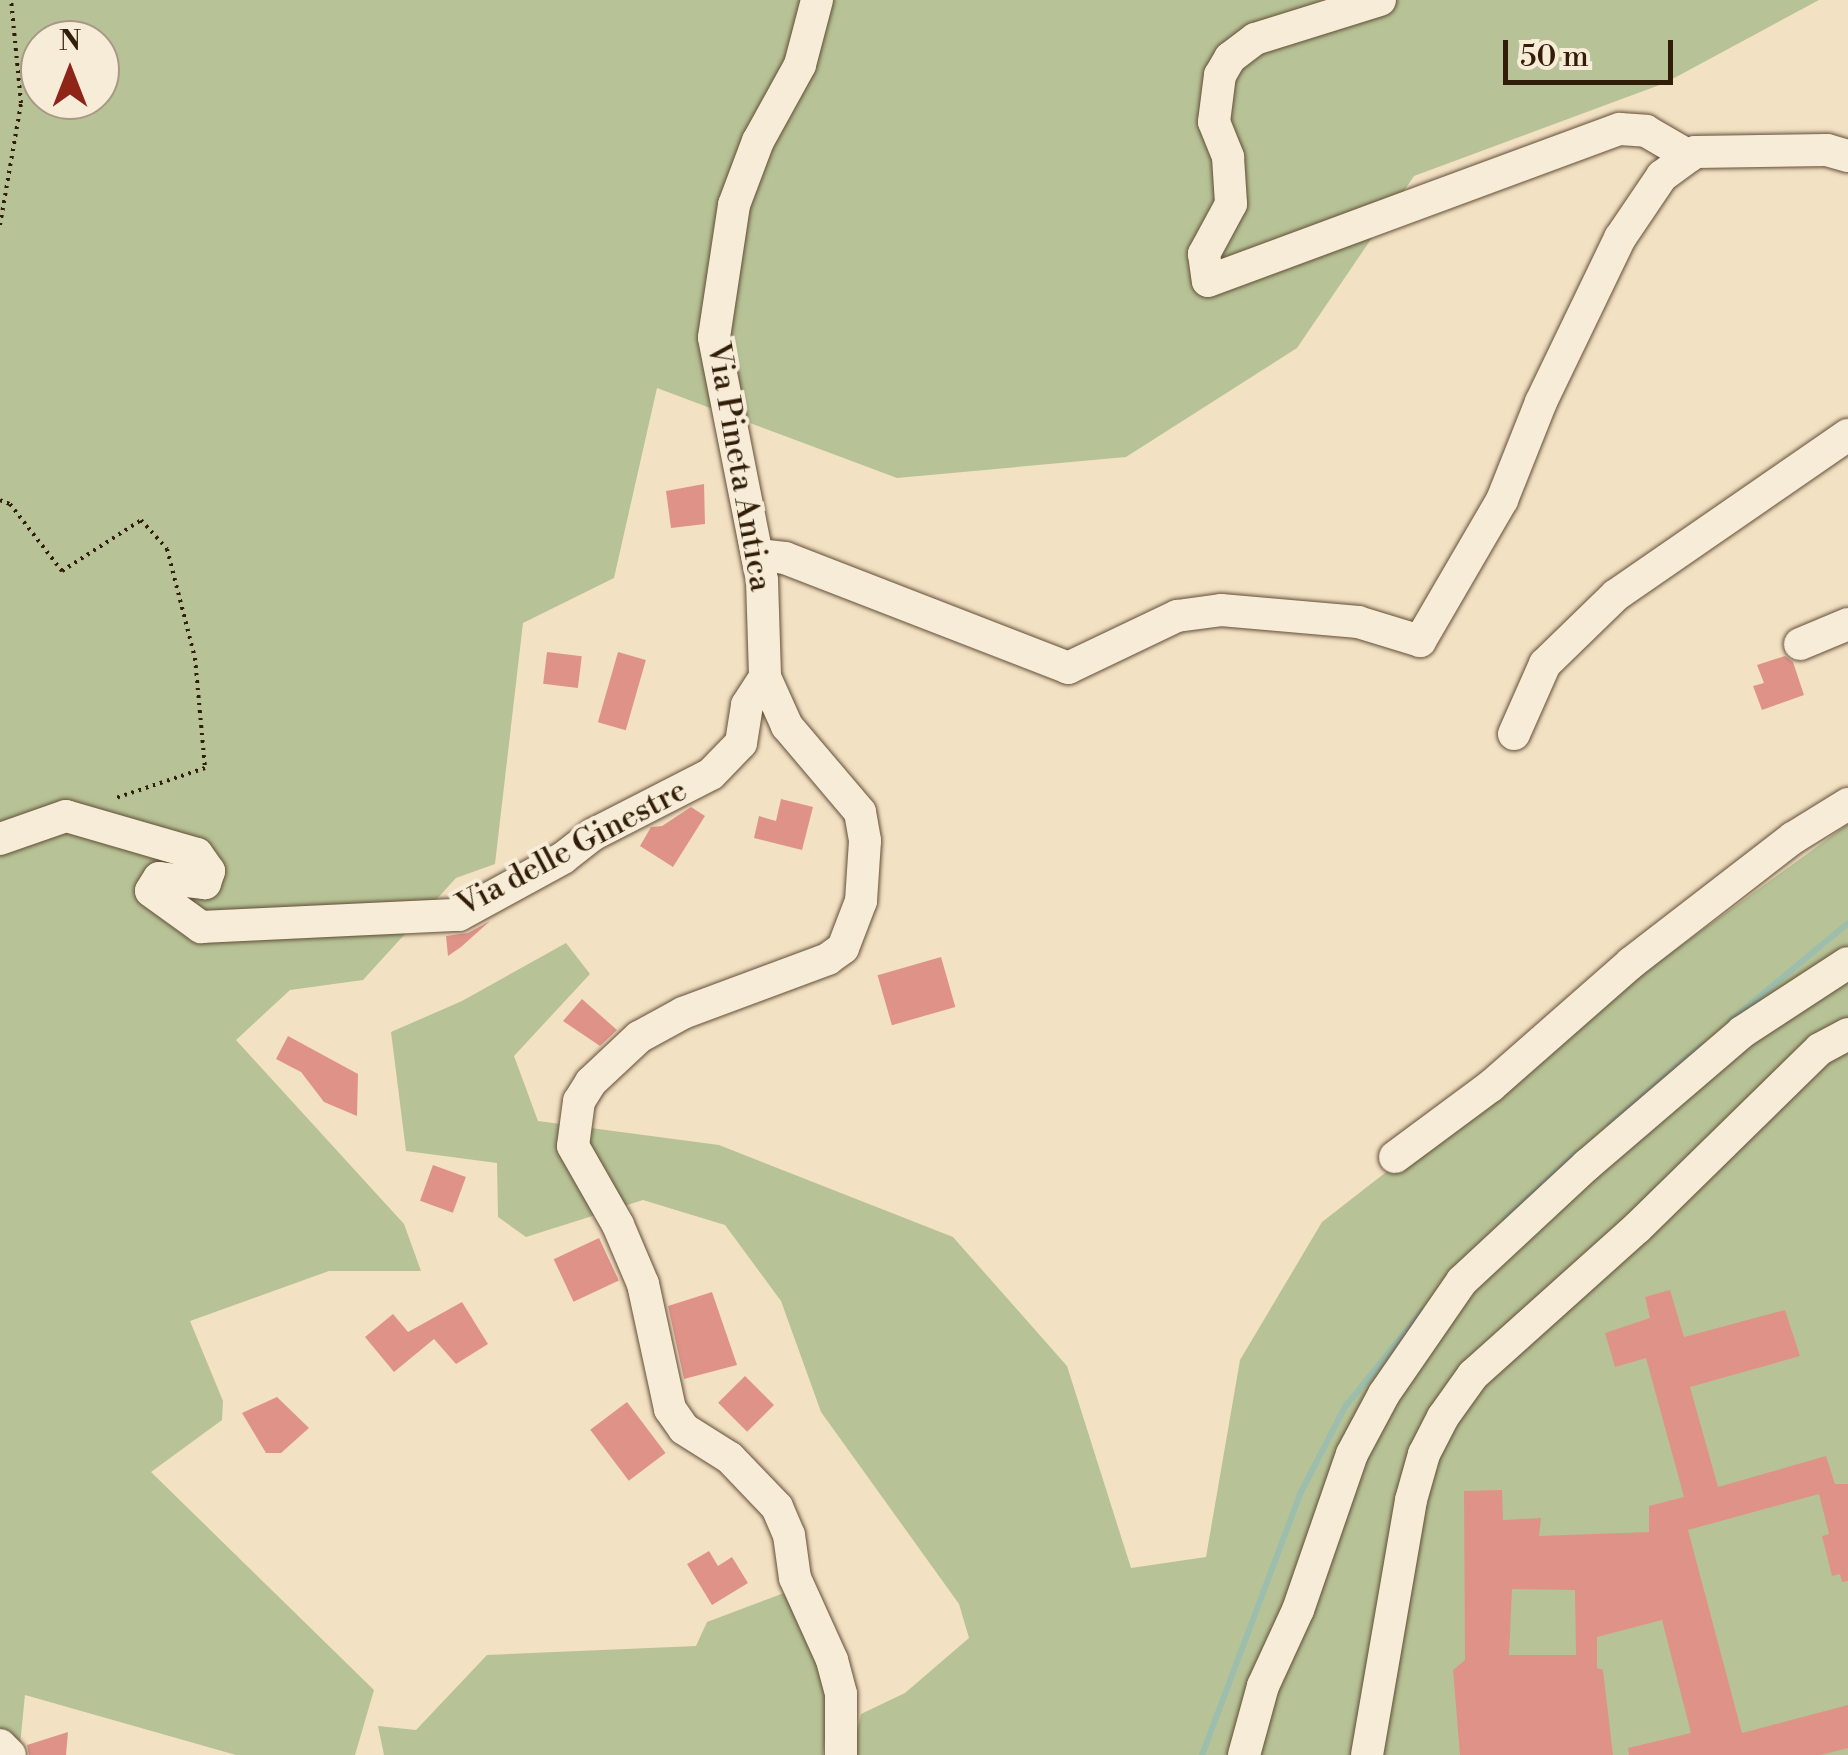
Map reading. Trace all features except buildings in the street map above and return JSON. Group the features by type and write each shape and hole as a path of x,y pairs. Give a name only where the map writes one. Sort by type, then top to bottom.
{"street":[{"name":"Via Pineta Antica","path":"817,0 800,65 758,141 734,205 714,338 758,554 765,677 786,726 860,812 865,870 854,925 843,948 828,959 682,1013 639,1037 591,1082 579,1101 573,1146 618,1224 642,1284 670,1408 684,1429 730,1458 777,1507 788,1535 794,1578 822,1635 841,1694 840,1755"},
{"path":"1380,0 1254,39 1230,58 1220,75 1214,122 1228,157 1231,204 1204,254 1208,280 1620,129 1646,131 1689,156"},
{"path":"758,554 785,558 1068,668 1176,616 1221,610 1358,622 1420,640 1439,612 1462,562 1502,500 1542,402 1620,238 1662,176 1689,156 1746,150 1828,150 1848,156"},
{"path":"1514,734 1545,664 1616,595 1848,435"},
{"path":"1800,644 1848,624"},
{"name":"Via delle Ginestre","path":"66,816 196,854 210,871 205,882 159,878 151,891 201,927 253,928 317,920 459,916 563,858 594,834 711,774 741,743 747,705 765,677"},
{"path":"1395,1157 1513,1068 1621,971 1793,838 1848,804"},
{"path":"0,840 66,816"},
{"path":"1244,1755 1262,1686 1298,1610 1352,1454 1384,1394 1462,1281 1587,1164 1742,1032 1848,963"},
{"path":"1367,1755 1411,1500 1424,1454 1443,1417 1473,1375 1497,1352 1638,1228 1820,1049 1848,1034"},
{"path":"0,1745 10,1755"}],"path":[{"path":"0,225 21,103 11,0"},
{"path":"0,500 10,504 62,571 140,520 167,549 195,658 205,768 66,816"}],"green space":[{"path":"0,0 1819,0 1665,83 1414,176 1297,348 1126,457 897,478 657,388 614,578 523,623 495,864 456,878 363,980 290,990 236,1040 404,1224 421,1271 329,1271 190,1321 223,1401 222,1420 151,1472 374,1690 355,1755 236,1755 25,1695 19,1755 0,1755"},
{"path":"1848,824 1848,1755 852,1755 861,1714 905,1693 969,1638 959,1604 821,1412 781,1301 725,1225 643,1200 526,1237 498,1217 497,1163 406,1151 391,1032 462,1001 566,943 590,974 514,1056 538,1121 719,1145 953,1237 1067,1366 1131,1568 1206,1557 1240,1360 1322,1222 1617,992"},
{"path":"784,1593 820,1655 829,1700 823,1755 384,1755 378,1726 416,1730 487,1655 696,1646 707,1622"}],"waterway":[{"path":"1730,1021 1848,923"},
{"path":"1609,1125 1702,1045"},
{"path":"1505,1219 1576,1153"},
{"path":"1202,1755 1300,1494 1345,1407 1423,1310"}]}
